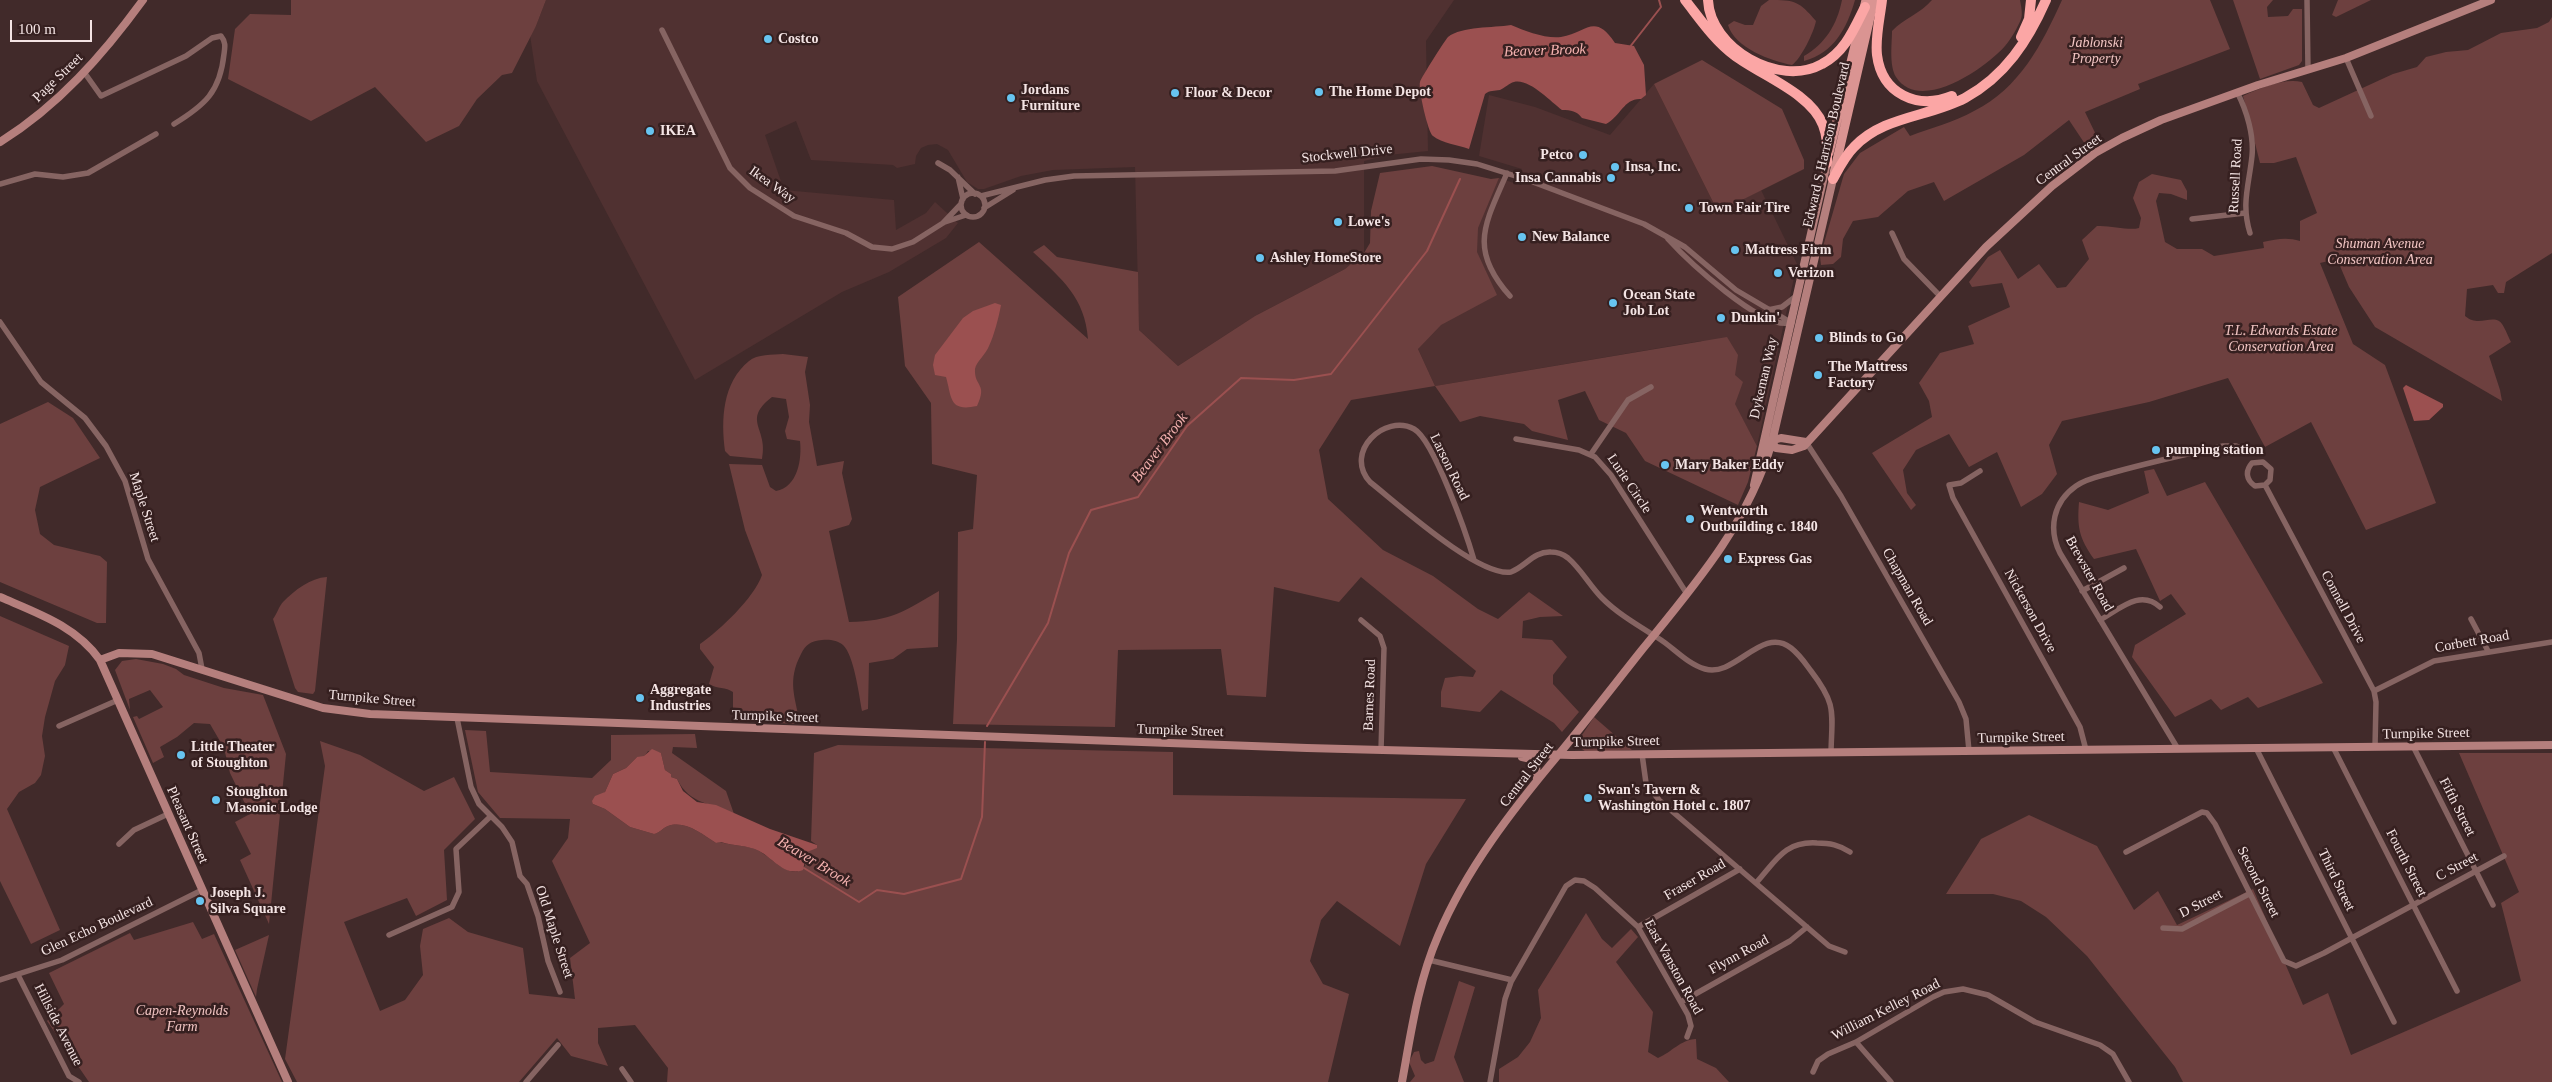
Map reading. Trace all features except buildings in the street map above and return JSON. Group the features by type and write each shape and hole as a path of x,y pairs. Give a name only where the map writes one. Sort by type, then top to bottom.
{"highway":[{"path":"1685,0 1714,36 1729,51 1802,98 1815,111 1826,135 1827,163"},
{"path":"1708,0 1712,22 1728,42 1761,64 1785,72 1804,71 1832,58 1849,38 1865,3"},
{"path":"1882,0 1877,53 1882,73 1890,86 1900,94 1910,100 1924,102 1937,101 1957,94 1972,86 1998,65 2023,33 2030,12 2031,0"},
{"path":"1833,178 1853,148 1873,131 1950,104 1985,84 2010,62 2020,48 2046,0"}],"main road":[{"name":"Edward S Harrison Boulevard","path":"1833,178 1874,0"},
{"name":"Edward S Harrison Boulevard","path":"1827,163 1865,3"}],"street":[{"name":"Page Street","path":"0,142 44,110 84,72 143,0"},
{"path":"2307,0 2308,69"},
{"name":"Central Street","path":"1806,442 1821,430 1940,296 2028,208 2086,159 2108,145 2148,126 2237,92 2346,58 2491,0"},
{"name":"Ikea Way","path":"662,30 727,163 738,178 757,193 801,220 838,230 878,248 904,246 943,223 966,215"},
{"path":"84,72 101,96 186,56 218,36 223,39 225,46 223,62 216,86 207,101 174,124"},
{"path":"2346,58 2370,116"},
{"name":"Russell Road","path":"2237,92 2249,127 2252,145 2245,213 2250,233"},
{"path":"0,184 35,174 63,177 88,173 156,134"},
{"name":"Stockwell Drive","path":"978,195 1017,188 1045,180 1074,176 1328,171 1420,159 1464,162 1507,173 1627,216 1685,247 1736,290 1768,310 1799,325"},
{"path":"938,163 958,177 978,195 984,208 977,216 966,215 958,177"},
{"name":"Edward S Harrison Boulevard","path":"1790,322 1827,163"},
{"path":"1507,173 1487,223 1483,244 1487,262 1510,296"},
{"name":"Edward S Harrison Boulevard","path":"1799,325 1833,178"},
{"name":"Stockwell Drive","path":"984,208 1017,188"},
{"path":"962,202 968,194 978,195"},
{"name":"Ikea Way","path":"943,223 962,202"},
{"path":"2192,218 2245,213"},
{"path":"1892,233 1904,259 1940,296"},
{"name":"Stockwell Drive","path":"1667,238 1743,305 1777,323 1790,322"},
{"path":"1768,310 1782,307 1795,297"},
{"name":"Maple Street","path":"0,322 35,376 47,389 85,418 106,446 125,481 148,559 199,653 202,669"},
{"name":"Dykeman Way","path":"1763,439 1790,322"},
{"name":"Dykeman Way","path":"1772,442 1799,325"},
{"path":"1591,454 1628,400 1651,387"},
{"name":"Larson Road","path":"1474,560 1464,525 1421,436 1414,430 1397,426 1389,428 1371,439 1361,452 1362,463 1368,479 1452,546 1474,560 1490,570 1506,573 1515,571 1539,554 1561,553 1573,562 1604,600 1654,636"},
{"path":"1763,439 1772,442 1781,438 1806,442"},
{"name":"Lurie Circle","path":"1516,439 1591,454 1611,475 1687,594"},
{"name":"Central Street","path":"1753,492 1763,439"},
{"name":"Central Street","path":"1402,1082 1416,1007 1429,960 1444,921 1462,888 1494,838 1537,780 1721,550 1745,510 1764,469 1772,442"},
{"name":"Chapman Road","path":"1806,442 1841,496 1959,702 1966,719 1969,751"},
{"name":"Brewster Road","path":"2178,749 2060,553 2054,537 2054,519 2057,508 2072,488 2090,479 2223,446 2236,446 2246,451"},
{"path":"2263,462 2271,469 2270,480 2265,485 2255,486 2249,482 2247,472 2252,463 2263,462"},
{"name":"Nickerson Drive","path":"1980,471 1961,483 1949,485 1956,504 2080,727 2086,750"},
{"name":"Connell Drive","path":"2265,485 2374,691 2376,702 2376,747"},
{"path":"2082,591 2124,568"},
{"path":"0,597 49,618 71,631 100,660"},
{"path":"2100,620 2134,601 2143,599 2152,600 2160,607"},
{"path":"2471,619 2488,652"},
{"name":"Barnes Road","path":"1361,620 1380,636 1384,648 1380,750"},
{"path":"1654,636 1696,665 1714,670 1775,642 1782,642 1800,656 1829,695 1832,706 1831,752"},
{"name":"Corbett Road","path":"2374,691 2434,661 2552,642"},
{"name":"Turnpike Street","path":"100,660 119,653 140,652 202,669 333,710 387,715 1380,750 1642,754 2552,745"},
{"name":"Pleasant Street","path":"100,660 288,1082"},
{"path":"59,726 118,700"},
{"name":"Old Maple Street","path":"457,718 471,787 479,804 502,827 512,842 520,876 526,884 538,916 548,961 560,992"},
{"name":"Fifth Street","path":"2412,746 2493,905"},
{"name":"Fourth Street","path":"2333,747 2457,991"},
{"name":"Third Street","path":"2256,748 2394,1022"},
{"name":"Turnpike Street","path":"1490,753 1527,757 1538,767 1537,780"},
{"path":"1642,754 1646,783 1660,800 1829,946 1845,952"},
{"name":"Second Street","path":"2126,852 2204,812 2215,824 2249,894 2284,961 2288,964"},
{"path":"120,844 134,830 168,814"},
{"path":"389,936 452,907 459,892 456,849 491,816"},
{"path":"1756,883 1782,853 1794,844 1808,842 1832,844 1850,852"},
{"name":"C Street","path":"2288,964 2296,966 2303,963 2504,856"},
{"name":"Fraser Road","path":"1638,927 1740,869"},
{"name":"East Vanston Road","path":"1512,980 1566,886 1572,881 1587,882 1618,907 1638,927 1690,1020 1690,1030 1687,1037"},
{"name":"Glen Echo Boulevard","path":"0,980 69,956 202,890"},
{"name":"D Street","path":"2163,928 2182,929 2249,894"},
{"name":"Flynn Road","path":"1681,1002 1790,941 1807,927"},
{"path":"1429,960 1512,980 1506,999 1490,1082"},
{"name":"Hillside Avenue","path":"18,975 69,1076 78,1082"},
{"name":"William Kelley Road","path":"1812,1072 1822,1058 1856,1042 1933,997 1953,990 1970,990 1988,995 2035,1022 2100,1045 2113,1054 2129,1082"},
{"path":"1856,1042 1890,1082"},
{"path":"526,1082 558,1045"},
{"path":"622,1069 631,1082"}],"shaded area":[{"path":"546,0 1454,0 1426,41 1428,151 1388,155 1364,161 1364,253 1345,269 1255,316 1178,366 1139,330 1135,167 1053,170 1021,176 984,189 978,189 967,182 948,150 937,144 921,148 916,156 915,164 897,168 893,165 811,160 796,121 765,135 784,190 894,200 896,230 926,213 935,202 958,223 946,238 889,272 842,292 695,380 537,81 530,35 536,26"},
{"path":"1654,84 1718,212 1761,190 1797,264 1757,446 1701,341 1435,386 1418,349 1499,178 1514,183 1522,169 1479,156 1489,95 1535,107 1610,135"}],"green space":[{"path":"291,0 546,0 536,26 512,73 502,75 477,99 459,126 426,142 375,87 311,121 228,79 235,29 250,14 291,15"},
{"path":"1769,0 1785,0 1796,3 1805,9 1816,21 1807,45 1792,65 1764,57 1746,47 1732,33 1728,25 1734,21 1745,25 1753,25 1761,6"},
{"path":"1842,0 1855,0 1848,20 1838,38 1824,52 1804,61 1804,56 1818,46 1829,33 1837,18"},
{"path":"1932,0 2020,0 2022,17 2007,43 1983,65 1952,84 1920,91 1907,87 1896,77 1892,61 1892,31"},
{"name":"Jablonski Property","path":"2062,0 2210,0 2230,49 2138,84 2140,89 2085,112 2100,143 2089,150 2069,120 2024,155 1944,201 1934,182 1908,191 1878,217 1853,221 1843,239 1841,257 1833,264 1821,265 1820,257 1844,174 1860,153 1904,127 1910,136 1959,118 1990,101 2017,77 2028,63 2046,33"},
{"path":"2233,0 2273,0 2267,7 2268,17 2288,16 2293,9 2302,9 2302,61 2299,65 2260,79"},
{"path":"2338,0 2371,0 2336,17 2332,15"},
{"path":"2552,17 2552,253 2506,282 2504,293 2498,293 2493,285 2467,289 2465,316 2474,321 2499,321 2511,342 2489,356 2502,401 2375,327 2349,287 2337,259 2320,263 2353,344 2385,365 2436,503 2366,530 2311,422 2265,447 2228,378 2149,402 2062,421 2049,445 2057,474 2042,494 2021,507 1997,452 1969,467 1949,434 1916,450 1903,470 1907,493 1916,505 1911,510 1872,453 1932,417 1929,401 1919,383 1940,353 1974,344 1968,326 2010,307 2002,283 1972,287 1969,282 1988,257 2000,250 2018,279 2039,264 2057,288 2066,287 2089,259 2082,240 2097,226 2139,228 2141,218 2133,198 2139,182 2152,174 2181,180 2187,191 2187,200 2171,194 2159,193 2156,201 2165,242 2177,249 2202,249 2214,256 2264,248 2263,242 2273,240 2300,241 2300,221 2317,213 2296,157 2274,163 2260,163 2243,96 2287,81 2302,82 2313,105 2319,108 2393,74 2417,67 2426,57 2446,52 2468,50 2501,33 2537,28 2549,22"},
{"path":"1702,60 1782,109 1804,160 1804,169 1718,212 1654,84"},
{"path":"1432,166 1491,179 1499,178 1478,228 1477,252 1497,295 1441,325 1418,349 1435,386 1351,400 1319,450 1328,499 1383,550 1433,576 1478,609 1498,619 1529,592 1563,616 1540,617 1523,621 1522,638 1552,640 1567,657 1553,675 1553,684 1579,712 1562,732 1554,723 1501,690 1480,712 1441,707 1441,692 1445,678 1473,677 1476,671 1361,577 1339,602 1274,587 1266,697 1227,695 1221,649 1118,650 1115,727 953,724 957,639 958,532 973,529 977,475 932,464 931,403 905,366 898,297 979,242 1088,339 1086,325 1077,301 1062,281 1033,252 1044,245 1057,257 1138,272 1139,330 1178,366 1255,316 1345,269 1364,253 1370,243 1371,211 1380,173"},
{"path":"1727,337 1738,355 1735,375 1743,382 1735,404 1757,446 1748,482 1738,505 1645,461 1626,433 1599,420 1585,391 1558,400 1568,440 1532,431 1524,424 1480,416 1460,422 1435,386"},
{"path":"783,354 808,357 805,372 810,405 809,422 817,466 844,461 842,473 852,519 849,525 829,531 849,622 876,620 897,614 939,591 938,647 907,649 893,659 869,663 868,709 862,711 858,686 847,650 841,643 836,641 815,641 807,645 794,672 793,689 800,724 733,721 733,692 709,684 714,667 700,649 700,644 717,631 752,594 762,575 745,530 729,464 762,465 770,487 776,491 789,484 794,478 799,464 800,441 787,439 785,431 789,417 786,399 772,397 758,412 757,419 763,448 762,459 730,456 725,451 723,427 725,403 733,380 749,361 765,355"},
{"path":"48,402 73,418 100,458 40,487 35,510 40,534 54,545 100,556 107,562 106,623 97,623 0,582 0,424"},
{"path":"2154,469 2167,496 2205,482 2323,683 2258,708 2248,697 2221,710 2211,699 2175,717 2132,657 2135,645 2186,614 2171,594 2160,601 2136,549 2094,559 2082,538 2078,518 2079,502 2108,510 2149,493 2144,471"},
{"path":"327,577 315,691 313,694 298,692 295,688 273,619 282,604 298,589 309,582"},
{"path":"0,616 69,646 65,665 55,681 45,717 42,736 45,756 41,775 35,783 19,792 7,809 60,930 31,944 0,881"},
{"path":"136,659 163,664 176,669 184,675 224,688 263,695 286,754 269,924 240,860 251,854 235,822 250,814 230,773 224,748 210,724 194,723 177,737 160,747 164,757 153,763 133,717 137,716 139,719 163,707 150,690 129,699 130,710 115,670 122,661"},
{"path":"1594,717 1632,750 1586,752 1582,749 1580,738"},
{"path":"465,730 486,731 490,772 592,778 611,760 611,735 695,734 697,748 673,747 672,753 726,791 734,814 701,802 688,794 677,779 671,777 671,774 665,770 661,753 648,751 644,757 637,757 626,768 613,774 605,792 593,804 605,809 630,827 654,834 668,826 687,826 716,843 720,842 755,849 782,867 797,872 805,866 807,852 817,845 811,841 814,753 838,745 1173,752 1173,795 1466,799 1426,864 1400,946 1337,901 1321,920 1310,961 1323,984 1349,994 1328,1082 667,1082 668,1068 635,1025 598,1028 598,1043 608,1066 571,1056 557,1038 519,1082 297,1082 285,1059 325,766 320,741 360,755 424,791 454,777 475,819 444,850 447,900 416,916 407,898 344,922 380,1011 405,1000 423,975 420,946 423,929 449,918 468,932 523,948 529,994 575,999 570,958 590,943 552,861 568,838 570,819 500,818 478,792"},
{"path":"2459,753 2552,753 2552,1082 2183,1082 2175,1067 2087,956 2046,917 2021,901 1993,894 1946,894 1981,839 2029,815 2097,846 2134,910 2158,891 2177,925 2253,889 2303,1005 2328,993 2351,1055 2521,981 2501,903 2519,892"},
{"path":"1586,913 1602,939 1612,948 1631,929 1638,937 1616,962 1653,1012 1648,1052 1658,1058 1685,1042 1696,1039 1697,1059 1716,1068 1729,1082 1499,1082 1499,1069 1518,1057 1530,1042 1541,1018 1538,990"},
{"name":"Capen-Reynolds Farm","path":"193,922 202,939 214,934 282,1082 89,1082 47,1021 64,1004 49,973 130,933 134,940"},
{"path":"269,935 257,989 256,997 235,950"},
{"path":"1459,981 1475,987 1454,1057 1464,1082 1410,1082 1415,1076 1409,1062 1414,1052 1419,1051 1421,1060 1425,1064 1434,1061"}],"water":[{"path":"1511,25 1549,37 1570,35 1590,27 1596,26 1601,28 1615,43 1634,46 1644,65 1646,95 1641,99 1630,101 1606,124 1582,118 1574,111 1562,110 1533,87 1520,82 1514,82 1500,90 1490,91 1485,94 1469,149 1445,142 1433,136 1424,110 1420,93 1420,82 1448,37 1461,31"},
{"path":"995,303 1001,305 991,342 975,369 976,379 981,389 980,399 977,406 961,407 953,402 946,377 935,375 933,365 935,355 963,318 973,311"},
{"path":"2406,385 2443,404 2443,407 2429,420 2414,421 2403,388"},
{"path":"652,749 661,753 665,770 671,774 671,777 677,779 683,791 697,802 716,805 770,829 817,845 817,848 807,852 803,870 790,871 784,869 755,849 721,842 716,843 687,826 668,826 654,834 630,827 605,809 593,804 592,801 595,796 605,792 613,774 626,768 637,757 644,756"}],"waterway":[{"name":"Beaver Brook","path":"1629,48 1661,7 1659,0"},
{"name":"Beaver Brook","path":"987,726 1048,623 1069,553 1091,510 1138,497 1187,426 1241,378 1294,380 1331,374 1427,251 1460,179"},
{"name":"Beaver Brook","path":"804,868 859,902 877,890 904,894 961,879 982,817 985,742"}],"place":[{"name":"Costco","path":"768,39"},
{"name":"The Home Depot","path":"1319,92"},
{"name":"Floor & Decor","path":"1175,93"},
{"name":"Jordans Furniture","path":"1011,98"},
{"name":"IKEA","path":"650,131"},
{"name":"Petco","path":"1583,155"},
{"name":"Insa, Inc.","path":"1615,167"},
{"name":"Insa Cannabis","path":"1611,178"},
{"name":"Town Fair Tire","path":"1689,208"},
{"name":"Lowe's","path":"1338,222"},
{"name":"New Balance","path":"1522,237"},
{"name":"Mattress Firm","path":"1735,250"},
{"name":"Ashley HomeStore","path":"1260,258"},
{"name":"Verizon","path":"1778,273"},
{"name":"Ocean State Job Lot","path":"1613,303"},
{"name":"Dunkin'","path":"1721,318"},
{"name":"Blinds to Go","path":"1819,338"},
{"name":"The Mattress Factory","path":"1818,375"},
{"name":"pumping station","path":"2156,450"},
{"name":"Mary Baker Eddy","path":"1665,465"},
{"name":"Wentworth Outbuilding c. 1840","path":"1690,519"},
{"name":"Express Gas","path":"1728,559"},
{"name":"Aggregate Industries","path":"640,698"},
{"name":"Little Theater of Stoughton","path":"181,755"},
{"name":"Swan's Tavern & Washington Hotel c. 1807","path":"1588,798"},
{"name":"Stoughton Masonic Lodge","path":"216,800"},
{"name":"Joseph J. Silva Square","path":"200,901"}],"park label":[{"name":"Shuman Avenue Conservation Area","path":"2380,252"},
{"name":"T.L. Edwards Estate Conservation Area","path":"2281,340"}]}
